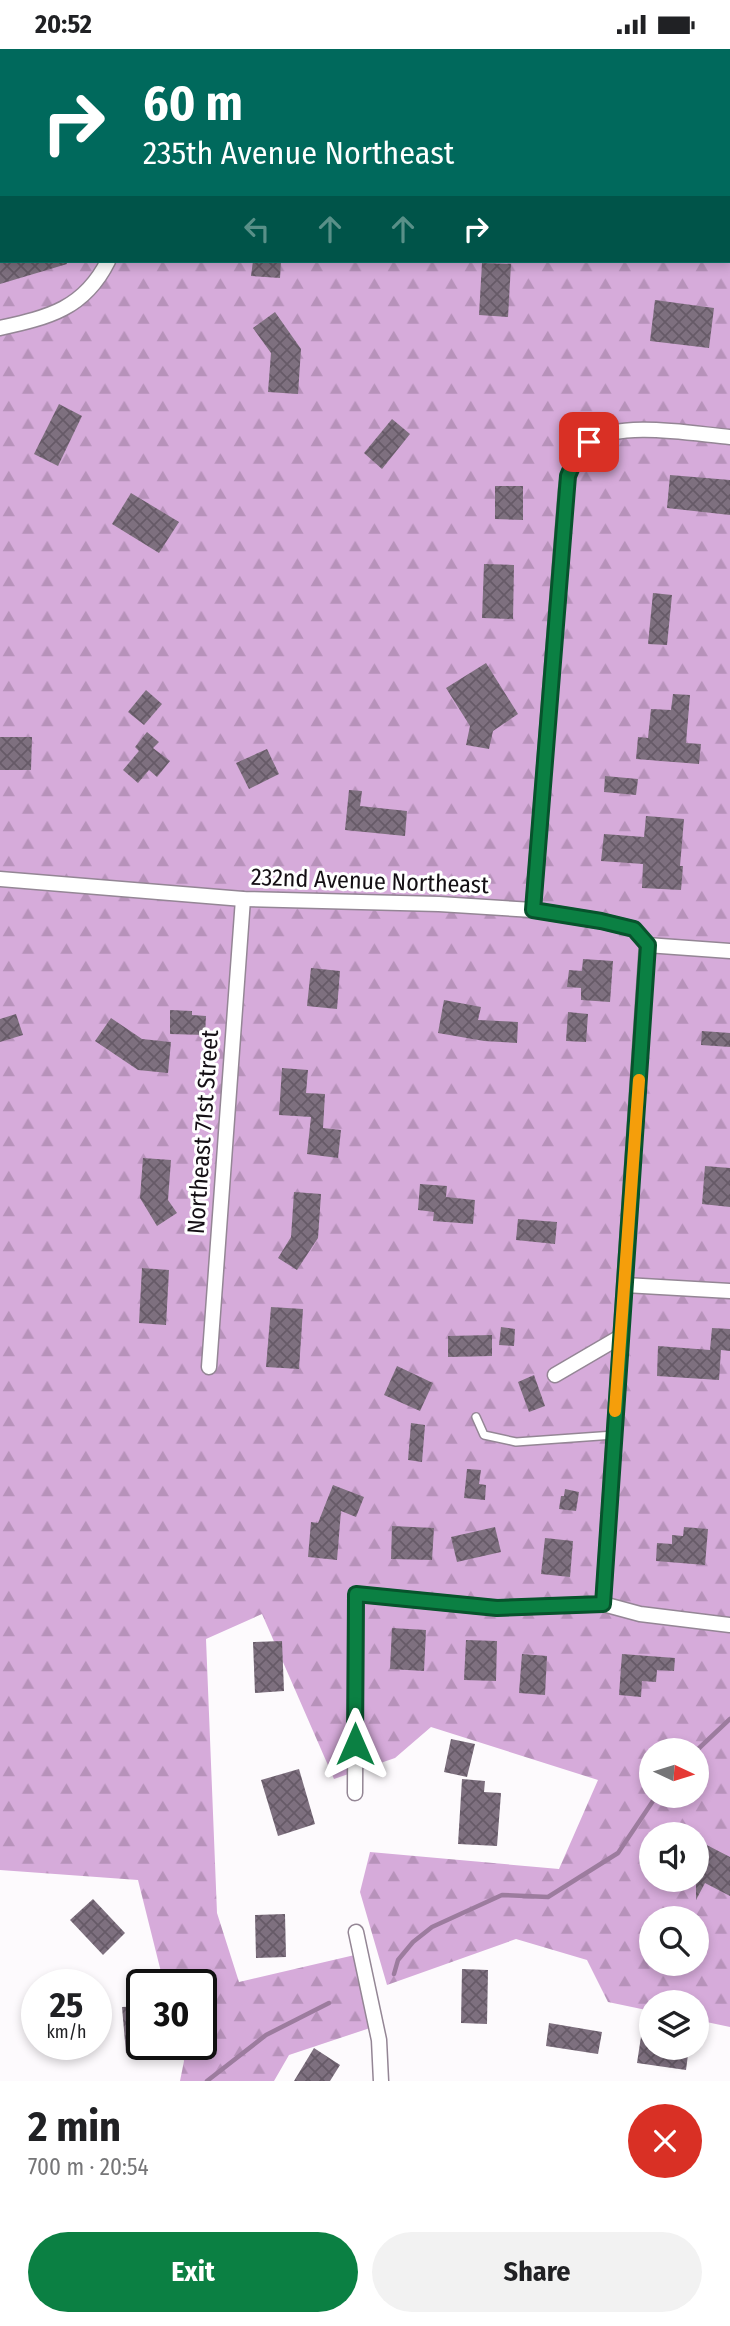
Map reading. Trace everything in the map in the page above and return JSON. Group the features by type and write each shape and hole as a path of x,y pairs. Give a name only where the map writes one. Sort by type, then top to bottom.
{"street":[{"path":"0,328 66,309 100,278 107,263"},
{"path":"533,910 568,476 576,457 589,442 613,432 634,430 730,437"},
{"name":"232nd Avenue Northeast","path":"0,879 243,899 533,910 634,929 648,945"},
{"name":"Northeast 71st Street","path":"209,1367 243,899"},
{"path":"603,1604 648,945 730,951"},
{"path":"625,1285 730,1291"},
{"path":"555,1375 620,1337"},
{"path":"355,1793 363,1595 497,1608 603,1604 640,1615 730,1625"},
{"path":"355,1932 379,2040 380,2081"}],"lane":[{"path":"476,1416 484,1435 516,1442 614,1435"}],"green space":[{"path":"0,263 730,263 730,2027 709,2023 709,1990 639,1990 639,2008 608,2002 587,1960 516,1939 387,1985 360,1892 370,1852 559,1869 598,1780 431,1727 395,1758 334,1779 262,1614 206,1639 217,1913 239,1982 359,1954 376,2026 289,2055 274,2081 180,2081 184,2060 217,2060 217,1969 160,1969 138,1880 0,1870"}],"building":[{"path":"0,263 67,264 0,284"},
{"path":"253,263 281,263 280,278 251,276"},
{"path":"482,263 511,264 508,317 479,315"},
{"path":"655,300 714,308 709,348 650,341"},
{"path":"275,312 301,349 298,394 268,392 271,353 253,328"},
{"path":"59,404 82,416 58,466 34,454"},
{"path":"392,419 410,434 382,469 364,453"},
{"path":"670,475 730,480 730,515 667,508"},
{"path":"495,486 523,486 523,520 495,519"},
{"path":"131,493 179,522 159,553 112,524"},
{"path":"484,564 514,565 513,619 482,618"},
{"path":"653,593 672,595 667,645 648,644"},
{"path":"486,663 518,714 493,731 489,749 466,745 470,726 446,688"},
{"path":"146,690 162,704 144,725 128,712"},
{"path":"673,694 690,695 686,743 701,744 699,764 636,759 638,737 648,738 651,709 671,710"},
{"path":"147,732 159,742 153,748 170,761 157,777 149,770 138,783 123,770 139,751 135,747"},
{"path":"0,737 32,737 31,770 0,770"},
{"path":"267,749 279,774 249,789 236,763"},
{"path":"605,776 638,779 636,795 604,792"},
{"path":"349,790 362,791 360,806 407,811 405,836 345,830"},
{"path":"646,816 684,819 681,890 642,888 643,864 601,861 604,834 644,837"},
{"path":"583,959 613,961 610,1002 581,1000 581,988 567,987 569,970 582,971"},
{"path":"311,968 340,971 337,1009 307,1006"},
{"path":"444,1000 481,1007 478,1020 518,1022 517,1043 484,1041 438,1033"},
{"path":"170,1010 192,1011 192,1015 206,1016 205,1035 170,1034"},
{"path":"568,1012 588,1014 586,1042 566,1041"},
{"path":"16,1014 23,1035 0,1042 0,1019"},
{"path":"111,1018 142,1039 171,1042 168,1073 138,1070 95,1041"},
{"path":"702,1031 730,1033 730,1047 701,1045"},
{"path":"282,1068 308,1070 306,1093 325,1094 323,1128 341,1130 338,1158 307,1154 311,1117 279,1115"},
{"path":"143,1158 171,1160 168,1200 177,1213 157,1226 140,1198"},
{"path":"705,1166 730,1168 730,1207 702,1204"},
{"path":"420,1184 447,1186 446,1197 475,1200 473,1224 433,1221 434,1212 418,1210"},
{"path":"294,1192 321,1194 318,1238 297,1270 278,1258 291,1237"},
{"path":"518,1219 557,1222 555,1244 516,1240"},
{"path":"142,1268 169,1270 166,1325 139,1323"},
{"path":"271,1307 303,1309 299,1369 266,1367"},
{"path":"501,1327 515,1329 514,1346 499,1345"},
{"path":"712,1328 730,1329 730,1351 721,1350 719,1380 657,1376 658,1346 710,1350"},
{"path":"492,1335 492,1356 448,1357 448,1336"},
{"path":"397,1366 433,1383 420,1411 384,1395"},
{"path":"534,1375 545,1406 529,1412 518,1382"},
{"path":"411,1423 425,1425 422,1462 408,1460"},
{"path":"467,1469 481,1470 479,1484 486,1485 485,1500 464,1498"},
{"path":"333,1485 364,1497 356,1517 341,1511 337,1560 308,1557 311,1522 318,1523"},
{"path":"565,1489 579,1492 576,1511 559,1509"},
{"path":"392,1526 434,1528 432,1560 391,1559"},
{"path":"495,1527 501,1552 457,1562 451,1537"},
{"path":"684,1527 708,1529 705,1565 656,1561 657,1543 672,1544 672,1535 683,1536"},
{"path":"545,1538 573,1541 570,1577 541,1574"},
{"path":"392,1628 426,1630 424,1671 390,1669"},
{"path":"466,1640 497,1641 496,1681 464,1680"},
{"path":"282,1641 284,1691 255,1693 253,1642"},
{"path":"522,1654 547,1656 545,1695 519,1693"},
{"path":"622,1654 675,1658 674,1671 657,1670 656,1682 642,1681 641,1697 619,1695"},
{"path":"451,1739 475,1744 467,1777 444,1772"},
{"path":"299,1769 315,1824 278,1836 261,1780"},
{"path":"462,1779 485,1781 484,1792 501,1793 497,1846 458,1844"},
{"path":"709,1846 730,1857 730,1896 709,1885"},
{"path":"93,1899 125,1933 103,1955 70,1920"},
{"path":"285,1914 286,1957 256,1958 255,1915"},
{"path":"462,1969 488,1970 487,2024 461,2023"},
{"path":"122,2007 126,2007 126,2053"},
{"path":"549,2023 602,2032 598,2054 546,2046"},
{"path":"314,2048 340,2065 330,2081 294,2081"},
{"path":"639,2050 639,2060 687,2060 686,2070 637,2063"}],"waterway":[{"path":"709,1739 730,1719"},
{"path":"394,1974 398,1960 413,1942 432,1927 502,1895 548,1897 618,1853 648,1808"},
{"path":"207,2081 266,2035 329,2003"}],"slow traffic":[{"path":"615,1411 639,1080"}],"route":[{"path":"355,1744 356,1594 497,1608 603,1604 648,945 634,929 533,910 568,476 576,457 589,442"}]}
